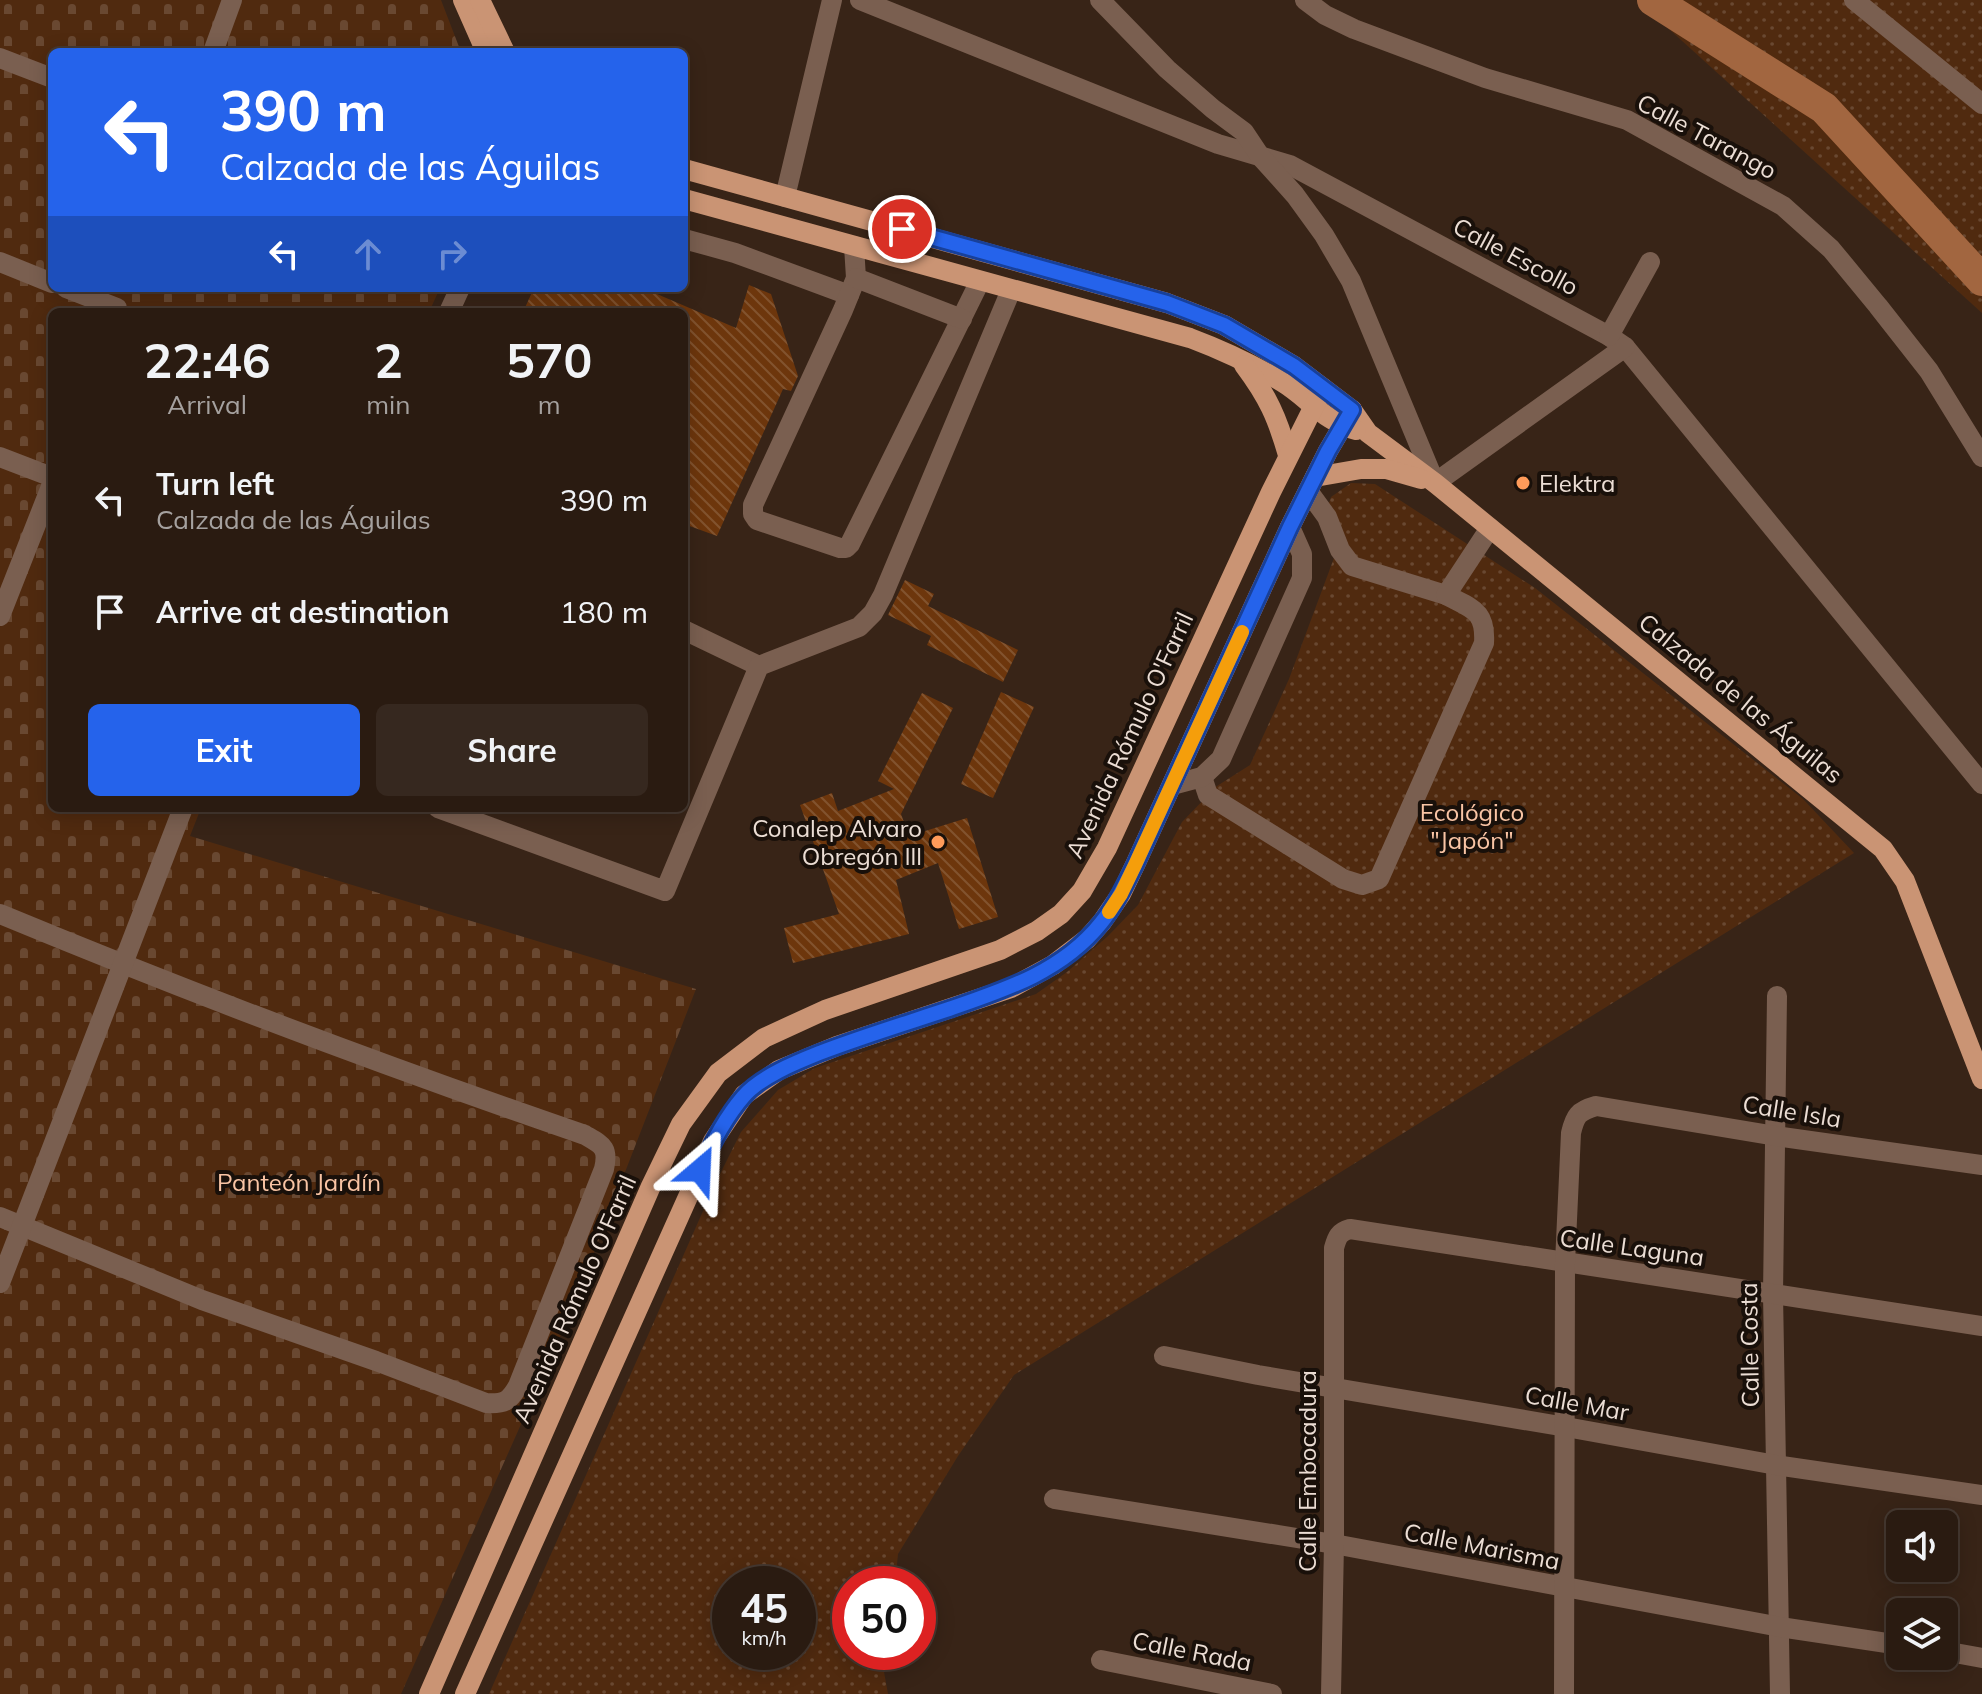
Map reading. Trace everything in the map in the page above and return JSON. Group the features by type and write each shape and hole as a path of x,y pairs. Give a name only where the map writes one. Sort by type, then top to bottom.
{"main road":[{"path":"463,0 484,48"},
{"path":"480,0 503,48"},
{"name":"Calzada de las Águilas","path":"688,170 1167,303 1224,325 1294,366 1318,398"},
{"name":"Calzada de las Águilas","path":"688,200 1190,338 1221,349 1318,398 1435,483 1883,849 1905,881 1982,1079"},
{"path":"1240,359 1274,410 1288,455"},
{"name":"Avenida Rómulo O'Farril","path":"429,1694 681,1124 718,1073 764,1038 825,1010 1000,950 1037,931 1061,914 1082,891 1107,848 1288,455 1318,398"},
{"path":"465,1694 713,1141 744,1095 779,1070 837,1046 1011,988 1053,965 1087,939 1121,894 1290,527 1347,418"},
{"path":"1271,492 1308,491 1361,469 1386,469 1435,483"}],"street":[{"path":"214,48 232,0"},
{"path":"785,197 832,0"},
{"name":"Calle Escollo","path":"860,0 1218,144 1290,165 1617,341 1982,784"},
{"path":"1100,0 1167,69 1244,132 1324,235 1351,281 1435,483 1617,341 1650,262"},
{"name":"Calle Tarango","path":"1305,0 1325,15 1354,29 1485,78 1627,120 1783,206 1831,249 1878,306 1929,371 1982,457"},
{"path":"1854,0 1982,104"},
{"path":"0,58 48,76"},
{"path":"688,240 962,319"},
{"path":"854,246 852,286 753,505 757,520 840,548 850,544 980,281"},
{"path":"0,262 48,281"},
{"path":"449,812 665,891 759,666 859,627 873,613 1011,290"},
{"path":"75,292 112,308"},
{"path":"0,457 48,475"},
{"path":"1202,777 1208,795 1343,879 1362,885 1379,879 1484,643 1485,626 1479,613 1446,595 1352,566 1340,550 1327,517 1308,491"},
{"path":"0,616 48,494"},
{"path":"1172,785 1202,777 1221,759 1302,578 1302,554 1290,527"},
{"path":"1446,595 1490,528"},
{"path":"688,632 759,666"},
{"path":"0,1283 181,812"},
{"path":"0,914 277,1025 585,1135 600,1144 607,1157 518,1386 512,1397 498,1404 486,1403 202,1300 0,1217"},
{"name":"Calle Costa","path":"1777,996 1773,1294 1780,1694"},
{"name":"Calle Isla","path":"1565,1263 1571,1133 1574,1119 1584,1109 1596,1106 1776,1136 1982,1165"},
{"name":"Calle Laguna","path":"1334,1248 1337,1237 1350,1229 1982,1326"},
{"name":"Calle Embocadura","path":"1331,1694 1334,1248"},
{"path":"1564,1694 1565,1263"},
{"name":"Calle Mar","path":"1164,1356 1776,1465 1982,1495"},
{"name":"Calle Marisma","path":"1054,1499 1334,1544 1780,1627 1886,1643"},
{"path":"1958,1654 1982,1658"},
{"name":"Calle Rada","path":"1101,1660 1272,1694"}],"green space":[{"name":"Panteón Jardín","path":"0,0 441,0 459,48 48,48 48,292 438,292 431,308 48,308 48,812 199,812 190,836 696,989 570,1314 401,1694 0,1694"},
{"path":"1637,0 1982,0 1982,313"},
{"name":"Ecológico \"Japón\"","path":"1351,483 1375,484 1535,588 1803,799 1854,853 1014,1375 958,1456 898,1554 897,1566 832,1566 832,1670 884,1670 888,1694 489,1694 715,1184 741,1132 778,1090 815,1068 1036,994 1067,972 1138,905 1182,822 1217,786 1250,765 1289,679 1334,558 1323,522 1331,497"}],"building":[{"path":"749,285 771,294 798,376 791,391 783,389 717,536 688,525 688,308 525,308 532,292 652,292 736,328"},
{"path":"905,580 934,594 928,606 1018,650 1003,682 927,645 931,636 888,615"},
{"path":"1001,692 1034,707 993,798 961,784"},
{"path":"922,693 953,708 901,814 909,836 967,818 998,917 959,929 938,863 896,880 909,934 793,963 784,928 839,914 800,805 832,793 838,811 894,789 878,781"}],"waterway":[{"path":"1653,0 1824,108 1982,280"}],"slow traffic":[{"path":"1109,912 1135,865 1242,632"}],"place":[{"name":"Elektra","path":"1523,483"},
{"name":"Conalep Alvaro Obregón lll","path":"938,842"}],"route":[{"path":"700,1170 713,1141 744,1095 779,1070 837,1046 1011,988 1053,965 1087,939 1102,922 1121,894 1290,527 1352,410 1294,366 1224,325 1167,303 902,229"}]}
